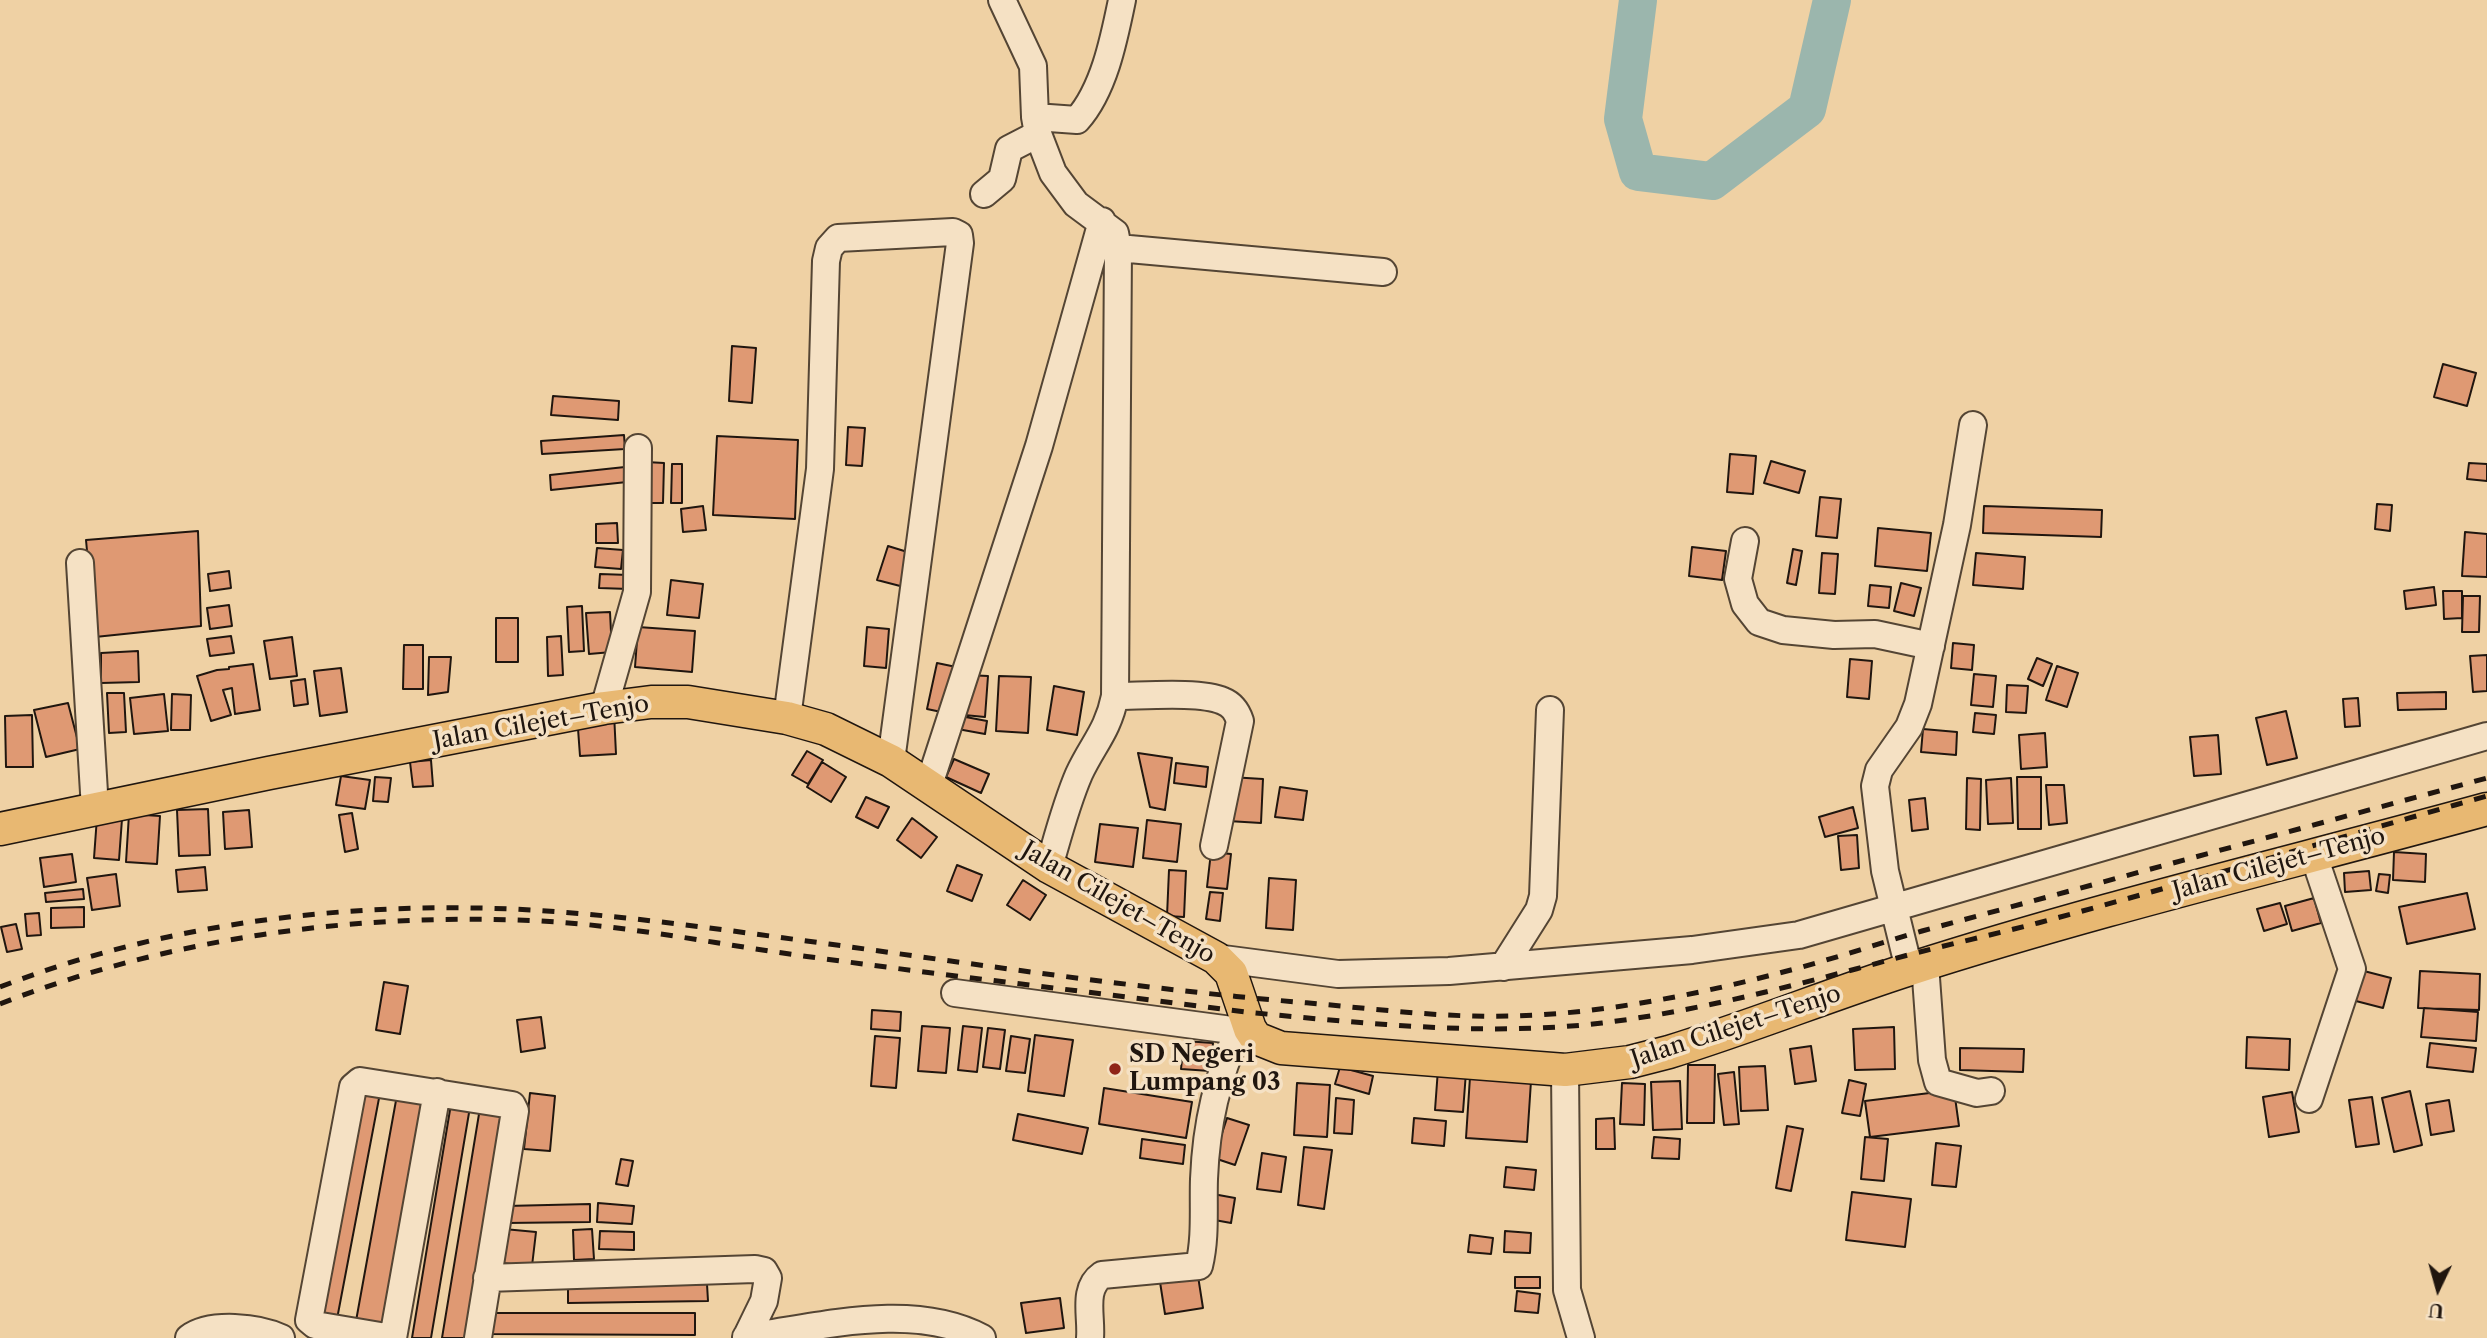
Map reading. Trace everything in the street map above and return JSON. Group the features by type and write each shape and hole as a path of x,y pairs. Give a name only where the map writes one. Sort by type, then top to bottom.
{"main road":[{"name":"Jalan Cilejet–Tenjo","path":"0,829 604,708 651,702 688,702 787,718 826,729 891,761 1049,867 1216,958 1231,973 1250,1029 1247,1035 1281,1048 1565,1070 1630,1062 1669,1052 1917,967 2179,890 2487,809"}],"street":[{"path":"1002,0 1033,66 1037,125 1053,173 1076,204 1115,233 1118,248 1115,696 1110,720 1084,764 1070,795 1049,867"},
{"path":"984,194 1002,179 1009,149 1037,125 1077,120 1085,111 1107,60 1122,0"},
{"path":"928,788 1040,446 1102,221"},
{"path":"787,718 820,469 826,261 829,248 838,238 953,232 959,235 960,243 891,761"},
{"path":"1118,248 1383,272"},
{"path":"1973,425 1956,525 1918,704 1909,727 1879,770 1875,786 1879,831 1894,909 1917,967 1938,1082 1977,1093 1992,1091"},
{"path":"604,708 637,592 638,448"},
{"path":"1745,541 1738,579 1745,604 1759,622 1783,630 1834,635 1875,634 1931,646"},
{"path":"80,564 95,809"},
{"path":"1115,696 1210,696 1226,702 1236,710 1240,721 1214,846"},
{"path":"1503,967 1539,910 1543,896 1550,710"},
{"path":"1216,958 1338,974 1436,972 1692,950 1799,935 2487,736"},
{"path":"2309,1099 2352,969 2314,856"},
{"path":"955,993 1247,1035 1220,1079 1208,1130 1203,1249 1199,1266 1102,1275 1094,1280 1090,1291 1090,1338"},
{"path":"1565,1070 1567,1290 1581,1338"},
{"path":"437,1092 393,1338 308,1331 353,1087 360,1082 437,1092 512,1105 515,1111 478,1338"},
{"path":"487,1278 755,1269 764,1271 768,1278 764,1301 746,1338"},
{"path":"746,1338 843,1322 909,1318 967,1330 982,1338"},
{"path":"190,1338 208,1330 245,1329 267,1331 281,1338"}],"building":[{"path":"732,346 756,348 752,403 729,401"},
{"path":"2443,364 2476,373 2467,406 2434,397"},
{"path":"553,396 619,401 618,420 551,415"},
{"path":"848,427 865,428 862,466 846,465"},
{"path":"624,435 625,449 542,454 541,441"},
{"path":"717,436 798,440 795,519 713,515"},
{"path":"1730,454 1756,456 1753,494 1727,492"},
{"path":"1771,461 1805,471 1799,493 1764,483"},
{"path":"646,462 664,463 663,503 645,503"},
{"path":"2469,463 2487,464 2487,481 2467,479"},
{"path":"672,464 682,464 682,503 671,503"},
{"path":"625,467 627,482 551,490 550,475"},
{"path":"1820,497 1841,499 1837,538 1816,536"},
{"path":"2377,504 2392,505 2390,531 2375,529"},
{"path":"703,506 706,530 683,532 681,509"},
{"path":"1984,506 2102,510 2101,537 1983,533"},
{"path":"617,523 618,543 596,543 596,524"},
{"path":"1878,528 1931,533 1927,571 1875,566"},
{"path":"198,531 201,626 95,637 86,540"},
{"path":"2465,532 2487,534 2487,577 2462,576"},
{"path":"888,546 914,554 904,587 877,580"},
{"path":"1692,547 1726,551 1722,580 1689,576"},
{"path":"597,548 623,550 621,569 595,567"},
{"path":"1793,549 1802,551 1796,585 1787,583"},
{"path":"1822,553 1838,554 1835,594 1819,593"},
{"path":"1976,553 2025,557 2023,589 1973,585"},
{"path":"229,571 231,588 210,591 208,574"},
{"path":"600,574 629,575 629,589 599,588"},
{"path":"671,580 703,584 699,618 667,615"},
{"path":"1901,583 1921,588 1914,616 1894,611"},
{"path":"1870,585 1891,587 1889,608 1868,606"},
{"path":"2434,587 2436,605 2406,609 2404,591"},
{"path":"2443,591 2462,591 2462,618 2444,619"},
{"path":"2463,596 2480,596 2479,632 2462,632"},
{"path":"229,605 232,626 210,629 207,608"},
{"path":"582,606 584,651 569,652 567,607"},
{"path":"610,612 612,652 589,654 586,613"},
{"path":"496,618 518,618 518,662 496,662"},
{"path":"638,627 695,631 692,672 635,667"},
{"path":"867,627 889,629 886,668 864,666"},
{"path":"231,636 234,653 210,656 207,639"},
{"path":"561,636 563,675 548,676 547,637"},
{"path":"292,637 297,676 270,679 264,641"},
{"path":"1953,643 1974,645 1972,670 1951,668"},
{"path":"404,645 423,645 423,689 403,689"},
{"path":"138,651 139,682 101,683 101,653"},
{"path":"2487,655 2487,691 2473,692 2470,656"},
{"path":"429,657 451,657 448,692 428,695"},
{"path":"2037,658 2052,664 2043,686 2028,679"},
{"path":"1850,659 1872,661 1869,699 1847,697"},
{"path":"937,663 961,668 951,714 927,709"},
{"path":"253,664 260,710 235,714 232,688 223,690 231,715 211,721 197,676"},
{"path":"2057,666 2078,673 2067,707 2046,700"},
{"path":"341,668 347,712 320,716 314,671"},
{"path":"1974,674 1996,676 1993,707 1971,705"},
{"path":"967,675 988,676 985,717 964,715"},
{"path":"999,676 1031,677 1028,733 996,731"},
{"path":"305,679 308,704 294,706 291,681"},
{"path":"2007,685 2028,686 2026,713 2006,712"},
{"path":"1054,686 1084,692 1077,735 1047,730"},
{"path":"2446,692 2446,709 2398,710 2397,693"},
{"path":"107,693 124,693 126,732 109,733"},
{"path":"164,694 168,731 134,734 130,698"},
{"path":"172,694 191,695 190,730 171,730"},
{"path":"2358,698 2360,726 2345,727 2343,699"},
{"path":"68,703 80,749 46,757 34,710"},
{"path":"2286,711 2297,758 2267,765 2256,718"},
{"path":"614,713 616,754 580,756 577,715"},
{"path":"1975,713 1996,715 1994,734 1973,732"},
{"path":"32,715 33,767 6,767 5,716"},
{"path":"955,715 987,721 985,734 952,728"},
{"path":"1923,729 1957,732 1956,755 1921,752"},
{"path":"2045,733 2047,767 2021,769 2019,735"},
{"path":"2218,735 2221,774 2194,776 2190,737"},
{"path":"807,751 823,760 808,784 792,775"},
{"path":"1138,753 1172,758 1165,810 1150,807"},
{"path":"954,759 989,774 981,793 946,777"},
{"path":"431,760 433,786 413,787 410,762"},
{"path":"822,762 846,777 831,802 807,787"},
{"path":"1176,763 1208,767 1206,787 1174,783"},
{"path":"341,776 370,780 365,809 336,805"},
{"path":"375,777 391,778 388,802 373,801"},
{"path":"1230,777 1263,779 1261,823 1228,821"},
{"path":"2017,777 2041,777 2041,829 2018,829"},
{"path":"1967,778 1981,779 1980,830 1966,829"},
{"path":"2011,778 2013,823 1988,824 1986,780"},
{"path":"2046,785 2064,785 2067,823 2049,825"},
{"path":"1280,787 1307,791 1303,820 1275,817"},
{"path":"866,797 889,807 878,828 856,817"},
{"path":"1925,798 1928,829 1912,831 1909,800"},
{"path":"1853,807 1858,828 1825,837 1819,817"},
{"path":"208,809 210,855 179,856 177,810"},
{"path":"249,810 252,847 225,849 223,812"},
{"path":"352,813 358,849 345,852 339,815"},
{"path":"129,814 160,816 157,864 126,862"},
{"path":"97,817 122,819 119,860 94,858"},
{"path":"912,818 937,837 921,858 897,840"},
{"path":"1147,820 1181,824 1177,862 1143,858"},
{"path":"1100,824 1138,828 1133,867 1095,862"},
{"path":"1857,835 1859,868 1841,870 1838,836"},
{"path":"1211,852 1231,854 1227,889 1207,887"},
{"path":"2394,852 2426,854 2425,882 2393,880"},
{"path":"72,854 76,882 44,887 40,858"},
{"path":"957,865 982,875 972,901 947,891"},
{"path":"205,867 207,890 178,892 176,870"},
{"path":"1169,870 1186,871 1184,917 1167,916"},
{"path":"2369,871 2371,890 2345,892 2344,873"},
{"path":"116,874 120,906 92,910 87,878"},
{"path":"2379,874 2390,875 2388,893 2376,891"},
{"path":"1269,878 1296,880 1293,930 1266,928"},
{"path":"1023,880 1046,895 1030,920 1007,905"},
{"path":"83,889 84,899 46,902 45,893"},
{"path":"1210,892 1223,893 1220,921 1206,919"},
{"path":"2467,893 2475,929 2407,944 2399,907"},
{"path":"2314,898 2321,923 2292,931 2285,906"},
{"path":"2280,903 2287,924 2264,931 2257,909"},
{"path":"84,907 84,927 51,928 51,908"},
{"path":"39,913 41,935 27,936 25,914"},
{"path":"16,924 22,949 7,952 1,927"},
{"path":"2360,970 2391,978 2383,1008 2352,1000"},
{"path":"2420,971 2480,974 2479,1010 2418,1008"},
{"path":"384,982 408,986 400,1034 376,1030"},
{"path":"2424,1008 2478,1012 2476,1041 2421,1037"},
{"path":"872,1010 901,1012 900,1031 871,1029"},
{"path":"541,1017 545,1048 521,1052 517,1020"},
{"path":"922,1026 950,1028 946,1073 918,1071"},
{"path":"963,1026 982,1028 977,1072 958,1070"},
{"path":"1894,1027 1895,1069 1855,1070 1853,1029"},
{"path":"988,1028 1005,1030 1000,1069 983,1067"},
{"path":"1035,1035 1073,1040 1064,1096 1028,1091"},
{"path":"875,1036 900,1038 896,1088 871,1086"},
{"path":"1011,1036 1030,1039 1025,1073 1006,1071"},
{"path":"2247,1037 2290,1039 2289,1070 2246,1068"},
{"path":"1184,1041 1213,1043 1210,1071 1181,1069"},
{"path":"2430,1043 2476,1048 2473,1072 2427,1067"},
{"path":"1811,1046 1816,1081 1795,1084 1790,1049"},
{"path":"1960,1048 2024,1049 2023,1072 1960,1070"},
{"path":"1688,1065 1715,1065 1714,1123 1687,1123"},
{"path":"1765,1066 1768,1110 1741,1111 1739,1067"},
{"path":"1340,1067 1373,1076 1369,1094 1335,1084"},
{"path":"1438,1069 1466,1072 1463,1112 1435,1110"},
{"path":"1734,1072 1739,1124 1724,1125 1718,1074"},
{"path":"1470,1077 1531,1081 1527,1142 1466,1138"},
{"path":"1849,1080 1866,1084 1860,1116 1842,1113"},
{"path":"1680,1081 1682,1129 1653,1130 1651,1082"},
{"path":"1297,1083 1330,1085 1327,1137 1294,1135"},
{"path":"1622,1083 1645,1084 1644,1125 1620,1124"},
{"path":"1104,1088 1192,1102 1186,1138 1099,1124"},
{"path":"362,1089 380,1093 337,1319 319,1315"},
{"path":"1954,1090 1959,1126 1870,1137 1865,1101"},
{"path":"2410,1091 2422,1145 2394,1152 2382,1098"},
{"path":"2292,1092 2299,1132 2269,1137 2263,1097"},
{"path":"530,1093 555,1096 550,1151 524,1149"},
{"path":"397,1095 424,1100 383,1326 356,1321"},
{"path":"2372,1097 2379,1144 2356,1147 2349,1100"},
{"path":"1336,1098 1354,1100 1352,1134 1334,1133"},
{"path":"2449,1100 2454,1131 2431,1135 2426,1104"},
{"path":"451,1104 470,1107 431,1338 412,1338"},
{"path":"480,1108 504,1111 467,1338 442,1338"},
{"path":"1018,1114 1088,1128 1082,1154 1013,1140"},
{"path":"1227,1118 1249,1125 1235,1165 1214,1158"},
{"path":"1414,1118 1446,1121 1444,1146 1412,1143"},
{"path":"1614,1118 1615,1149 1596,1149 1596,1119"},
{"path":"1787,1126 1803,1129 1791,1191 1776,1188"},
{"path":"1654,1137 1680,1139 1679,1159 1652,1158"},
{"path":"1865,1137 1888,1139 1884,1181 1861,1179"},
{"path":"1142,1139 1185,1145 1183,1164 1140,1158"},
{"path":"1936,1143 1961,1146 1956,1187 1932,1185"},
{"path":"1304,1147 1332,1150 1324,1209 1298,1205"},
{"path":"1262,1153 1286,1157 1281,1192 1257,1189"},
{"path":"621,1159 633,1161 628,1186 616,1184"},
{"path":"1506,1167 1536,1170 1534,1190 1504,1187"},
{"path":"1852,1192 1911,1199 1905,1247 1846,1240"},
{"path":"1213,1194 1235,1198 1231,1223 1209,1219"},
{"path":"598,1203 634,1206 632,1224 597,1222"},
{"path":"590,1204 590,1222 506,1223 506,1206"},
{"path":"504,1229 536,1232 532,1266 501,1263"},
{"path":"592,1229 594,1259 574,1260 573,1230"},
{"path":"600,1231 634,1232 634,1250 599,1249"},
{"path":"1505,1231 1531,1233 1530,1253 1504,1252"},
{"path":"1470,1235 1493,1238 1491,1254 1468,1252"},
{"path":"1198,1276 1203,1308 1165,1314 1160,1282"},
{"path":"1515,1277 1540,1277 1540,1288 1515,1288"},
{"path":"707,1284 708,1301 568,1303 568,1286"},
{"path":"1517,1291 1540,1294 1538,1313 1515,1311"},
{"path":"1060,1298 1064,1328 1026,1333 1021,1303"},
{"path":"485,1313 695,1313 695,1335 485,1334"}],"waterway":[{"path":"1638,0 1623,119 1638,172 1712,181 1807,109 1832,0"}],"railway":[{"path":"0,987 61,965 124,947 252,922 382,909 512,909 750,933 1068,977 1249,998 1436,1014 1546,1014 1651,1001 1754,979 2487,778"},
{"path":"0,1004 65,981 198,946 335,926 473,919 609,927 865,964 1245,1012 1424,1027 1558,1027 1679,1011 1794,985 2094,908 2487,796"}],"place":[{"name":"SD Negeri Lumpang 03","path":"1115,1069"}]}
